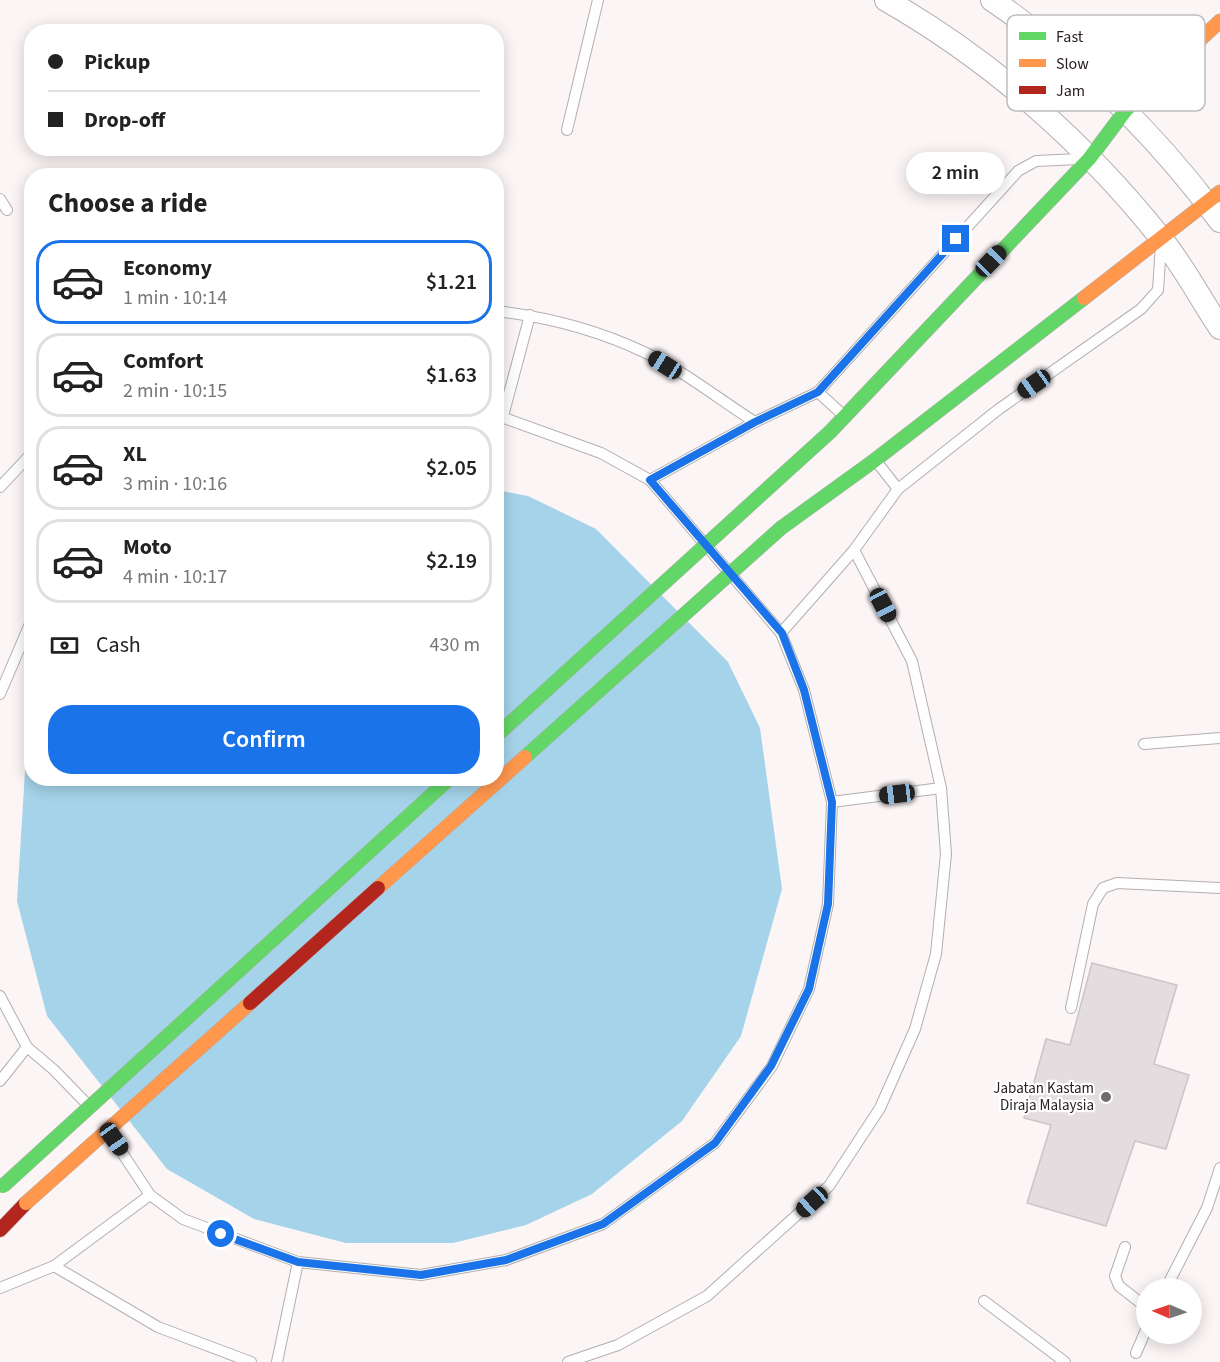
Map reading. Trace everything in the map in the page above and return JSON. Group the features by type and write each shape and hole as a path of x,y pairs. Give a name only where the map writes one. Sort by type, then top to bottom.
{"street":[{"path":"886,0 925,22 1007,82"},
{"path":"992,0 1011,15"},
{"path":"1205,35 1220,21"},
{"path":"1039,111 1089,159 1161,238 1220,328"},
{"path":"504,729 830,432 1089,159 1125,111 1216,206 1161,238 875,460 781,528 504,776"},
{"path":"1,1187 441,786"},
{"path":"0,1230 26,1203 492,786"}],"lane":[{"path":"567,130 598,0"},
{"path":"650,480 755,422 818,392 1018,171 1036,161 1089,159"},
{"path":"0,199 7,210"},
{"path":"782,633 854,550 898,489 999,409 1141,309 1158,290 1161,238"},
{"path":"504,312 530,315 574,326 647,353 755,422"},
{"path":"504,403 530,315"},
{"path":"818,392 844,415"},
{"path":"0,996 27,1047 61,1077 98,1117 150,1195 183,1219 298,1262 421,1275 506,1260 603,1224 715,1143 771,1066 809,989 828,904 832,802 804,690 782,633 650,480 601,453 504,417"},
{"path":"875,460 898,489"},
{"path":"0,487 24,462"},
{"path":"568,1362 618,1345 708,1296 829,1186 880,1108 915,1029 936,954 946,854 941,788 912,661 854,550"},
{"path":"0,694 24,638"},
{"path":"1144,744 1220,738"},
{"path":"832,802 941,788"},
{"path":"1071,1008 1092,904 1103,888 1117,883 1220,888"},
{"path":"0,1081 27,1047"},
{"path":"1171,1278 1207,1208 1220,1168"},
{"path":"0,1288 54,1266 150,1195"},
{"path":"1125,1247 1115,1276 1119,1286 1136,1299"},
{"path":"277,1362 298,1262"},
{"path":"54,1266 158,1327 251,1362"},
{"path":"984,1301 1065,1362"},
{"path":"1136,1353 1140,1344"}],"water":[{"path":"504,491 528,496 596,529 728,662 760,728 782,889 741,1036 682,1121 592,1194 526,1225 453,1243 346,1243 254,1219 167,1169 47,1016 17,901 24,786 504,786"}],"building":[{"name":"Jabatan Kastam Diraja Malaysia","path":"1092,963 1177,985 1154,1064 1189,1075 1166,1149 1135,1141 1106,1226 1027,1203 1051,1125 1024,1118 1046,1039 1070,1045"}],"traffic: fast":[{"path":"754,501 830,432 1089,159 1125,111"},
{"path":"781,528 875,460 1084,298"},
{"path":"504,729 754,501"},
{"path":"525,757 781,528"},
{"path":"3,1186 441,786"}],"traffic: slow":[{"path":"1205,35 1220,21"},
{"path":"1084,298 1220,192"},
{"path":"504,776 525,757"},
{"path":"378,888 492,786"},
{"path":"26,1203 250,1003"}],"traffic: jam":[{"path":"250,1003 378,888"},
{"path":"0,1230 26,1203"}],"place":[{"name":"Jabatan Kastam Diraja Malaysia","path":"1106,1097"}],"route":[{"path":"221,1234 298,1262 421,1275 506,1260 603,1224 715,1143 771,1066 809,989 828,904 832,802 804,690 782,633 650,480 755,422 818,392 956,239"}]}
